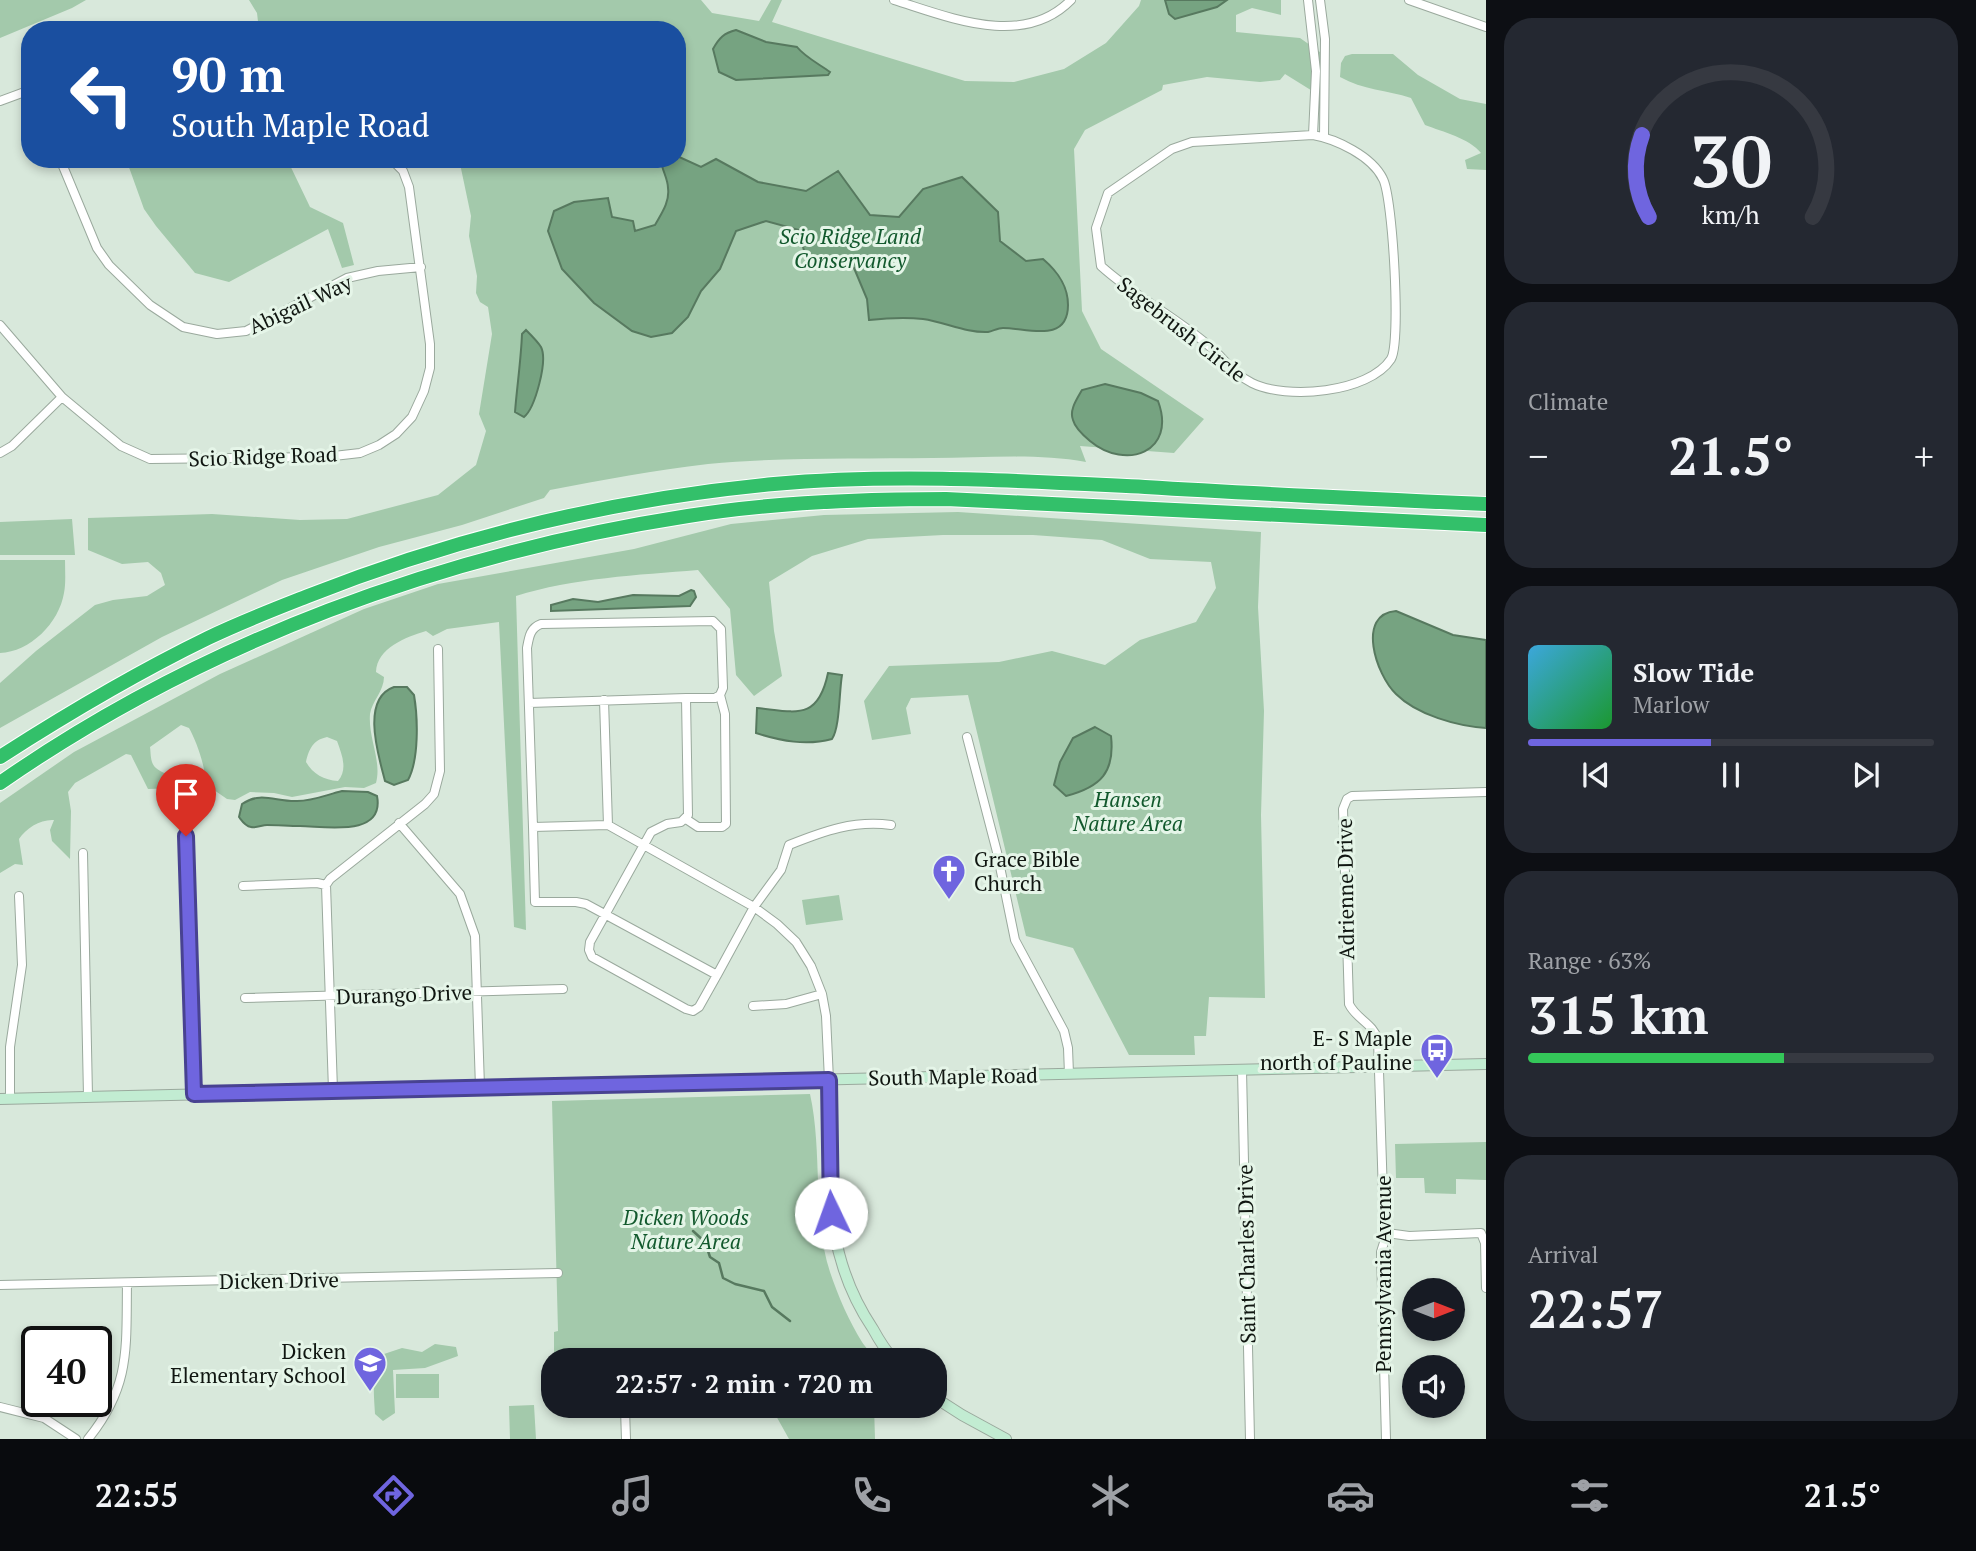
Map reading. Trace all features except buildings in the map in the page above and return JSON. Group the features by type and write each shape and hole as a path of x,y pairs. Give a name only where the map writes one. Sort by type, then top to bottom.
{"highway":[{"path":"0,757 90,701 209,637 372,571 455,544 552,520 684,496 776,484 891,478 1486,504"},
{"path":"0,783 76,733 170,681 315,615 411,580 506,552 657,521 752,508 879,499 946,499 1486,525"}],"street":[{"path":"894,0 951,18 993,26 1017,25 1039,20 1070,0"},
{"path":"1308,0 1315,71 1313,135"},
{"path":"1320,0 1326,71 1324,137"},
{"path":"1409,0 1486,27"},
{"path":"1315,71 1326,71"},
{"path":"0,101 21,93"},
{"name":"Sagebrush Circle","path":"1313,135 1324,137 1351,148 1375,168 1385,185 1391,214 1394,273 1392,356 1379,372 1366,380 1319,390 1286,393 1254,384 1229,369 1210,346 1124,286 1101,266 1096,228 1108,193 1172,149 1202,141 1313,135"},
{"name":"Abigail Way","path":"64,168 97,248 109,265 150,305 183,327 217,334 246,331 347,278 378,271 421,267"},
{"name":"Scio Ridge Road","path":"0,325 62,397 121,446 150,459 325,457 360,453 379,446 396,434 412,417 424,391 430,368 430,344 409,187 399,168"},
{"path":"0,453 12,446 62,397"},
{"path":"529,702 715,698 723,688 721,629 713,621 541,624 530,632 528,639 529,702 535,902 576,902 717,975"},
{"path":"333,1090 326,886 330,879 434,794 440,760 438,649"},
{"path":"686,819 704,828 722,827 726,824 725,714 720,695"},
{"path":"686,698 690,810 686,819 681,822 667,824 652,832 590,942 592,957 693,1011 699,1007 754,906 781,870 789,845 849,825 867,822 891,825"},
{"path":"604,700 608,825"},
{"path":"967,737 997,852 1015,940 1064,1031 1069,1074"},
{"name":"Adrienne Drive","path":"1379,1066 1376,1034 1356,1015 1349,1004 1344,803 1357,795 1486,792"},
{"path":"399,823 460,894 475,936 480,1087"},
{"path":"533,827 608,825 754,906 796,943 811,966 827,1016 829,1195 838,1256 860,1310 886,1348"},
{"path":"186,836 194,1094"},
{"path":"83,853 88,1096"},
{"path":"243,886 317,883 326,886"},
{"path":"5,1098 22,965 19,897"},
{"name":"Durango Drive","path":"245,998 563,989"},
{"path":"753,1006 786,1004 822,994"},
{"name":"South Maple Road","path":"5,1098 1486,1064"},
{"name":"Pennsylvania Avenue","path":"1379,1066 1384,1226 1387,1233 1381,1252 1386,1439"},
{"name":"Saint Charles Drive","path":"1242,1070 1250,1439"},
{"path":"1387,1233 1409,1236 1481,1233 1485,1243 1486,1288"},
{"name":"Dicken Drive","path":"0,1285 558,1273"},
{"path":"88,1439 113,1404 122,1379 127,1346 127,1283"},
{"path":"947,1405 1006,1439"},
{"path":"0,1407 44,1418 76,1439"},
{"path":"625,1418 626,1439"}],"green space":[{"path":"0,0 86,0 41,21 21,21 21,29 0,38"},
{"name":"Scio Ridge Land Conservancy","path":"249,0 701,0 712,13 759,21 771,0 782,0 772,22 965,81 1014,82 1064,69 1106,43 1139,6 1141,0 1281,0 1281,15 1252,8 1236,15 1236,32 1300,38 1327,57 1322,97 1285,74 1280,80 1260,82 1207,77 1163,85 1162,90 1085,130 1074,149 1082,311 1101,349 1204,419 1174,453 1080,446 1086,462 1009,457 736,462 668,469 550,490 544,498 462,525 379,547 282,580 162,637 0,728 0,683 36,651 95,605 147,596 165,585 161,573 148,562 122,564 88,550 88,518 212,514 300,520 347,519 438,495 476,465 486,431 479,414 492,334 488,307 480,302 476,293 477,276 469,236 471,216 461,168 686,168 686,21 258,21 257,13"},
{"path":"1393,54 1418,75 1460,99 1486,104 1486,170 1467,169 1465,160 1481,153 1463,139 1425,125 1411,98 1357,85 1340,77 1341,63 1345,56"},
{"path":"129,168 291,168 310,207 343,223 354,265 342,268 328,229 229,282 195,273 144,209"},
{"name":"Hansen Nature Area","path":"958,512 1261,532 1258,607 1264,711 1261,815 1265,998 1209,997 1206,1036 1194,1036 1195,1055 1129,1055 1073,948 1026,936 968,695 911,698 906,708 911,734 872,740 864,701 889,666 999,662 1052,651 1105,665 1140,640 1196,622 1216,588 1211,562 1150,559 1102,540 1033,535 943,535 868,539 812,556 769,582 782,676 754,696 736,675 730,609 698,570 583,581 516,596 526,930 514,927 499,622 447,629 433,636 426,631 402,640 381,656 376,672 384,677 370,714 377,766 376,783 364,788 345,787 292,797 250,792 235,800 227,799 214,790 198,795 191,805 181,805 180,788 148,789 131,755 126,754 75,783 68,792 71,811 70,859 52,841 50,830 54,820 44,821 30,828 19,839 23,865 15,864 0,873 0,803 74,752 220,674 364,609 438,584 634,549 731,524 824,515","holes":["181,725 189,728 195,740 205,781 173,776 160,771 153,764 150,747","327,737 337,741 342,757 343,772 338,781 319,776 306,762 312,746"]},
{"path":"72,519 75,555 0,555 0,522"},
{"path":"0,560 65,560 65,589 56,615 41,634 22,647 0,653"},
{"path":"839,895 843,920 806,925 802,900"},
{"name":"Dicken Woods Nature Area","path":"810,1094 825,1250 844,1308 867,1348 554,1348 554,1332 558,1331 552,1101"},
{"path":"1486,1142 1486,1180 1456,1179 1456,1194 1425,1193 1424,1178 1396,1178 1395,1144"},
{"path":"435,1344 456,1347 458,1356 425,1368 393,1370 395,1413 383,1421 375,1414 374,1392 374,1376 381,1355 402,1348 422,1352"},
{"path":"396,1374 439,1374 439,1398 396,1398"},
{"path":"534,1405 536,1439 510,1439 509,1406"},
{"path":"777,1418 874,1418 875,1439 789,1439"}],"shaded area":[{"path":"1165,0 1227,0 1217,7 1175,19 1169,14"},
{"path":"736,30 766,42 797,47 830,72 828,75 736,80 719,72 713,49 722,36"},
{"path":"716,159 758,182 806,191 838,171 870,215 899,217 923,189 962,177 998,212 1000,241 1026,261 1043,259 1057,274 1068,298 1066,317 1061,325 1044,331 1003,328 988,332 972,331 923,319 869,320 867,299 854,268 820,265 806,259 799,230 766,221 736,231 720,269 701,291 688,317 672,333 651,337 632,331 594,303 562,269 548,231 554,211 574,202 608,198 612,217 633,221 635,231 655,225 668,198 663,168 686,168 686,160 701,167"},
{"path":"526,330 541,347 543,363 536,395 524,417 515,412 522,334"},
{"path":"1105,384 1141,393 1158,401 1162,419 1160,433 1154,444 1145,451 1118,455 1104,450 1090,441 1076,426 1072,412 1082,390"},
{"path":"691,590 696,597 690,606 551,611 551,605 573,599 598,602 633,595 679,596"},
{"path":"1396,611 1453,635 1486,640 1486,728 1450,722 1426,713 1405,701 1389,685 1377,660 1373,634 1376,623 1384,615"},
{"path":"828,673 842,675 838,718 832,739 794,742 756,733 757,708 803,710 818,699"},
{"path":"394,687 407,687 414,695 417,727 412,772 408,780 394,785 385,781 374,730 377,703"},
{"path":"1095,727 1111,736 1112,749 1108,768 1097,783 1066,796 1054,785 1060,762 1073,738"},
{"path":"342,791 368,792 377,796 377,809 372,818 362,824 337,828 267,825 253,827 245,824 239,817 242,804 256,798 303,801"}],"waterway":[{"path":"693,1231 705,1242 710,1257 719,1263 723,1278 764,1291 772,1307 790,1321"}],"place":[{"name":"Grace Bible Church","path":"949,901"},
{"name":"E- S Maple north of Pauline","path":"1437,1080"},
{"name":"Dicken Elementary School","path":"370,1393"}],"route":[{"path":"186,836 194,1094 829,1080 831,1213"}]}
